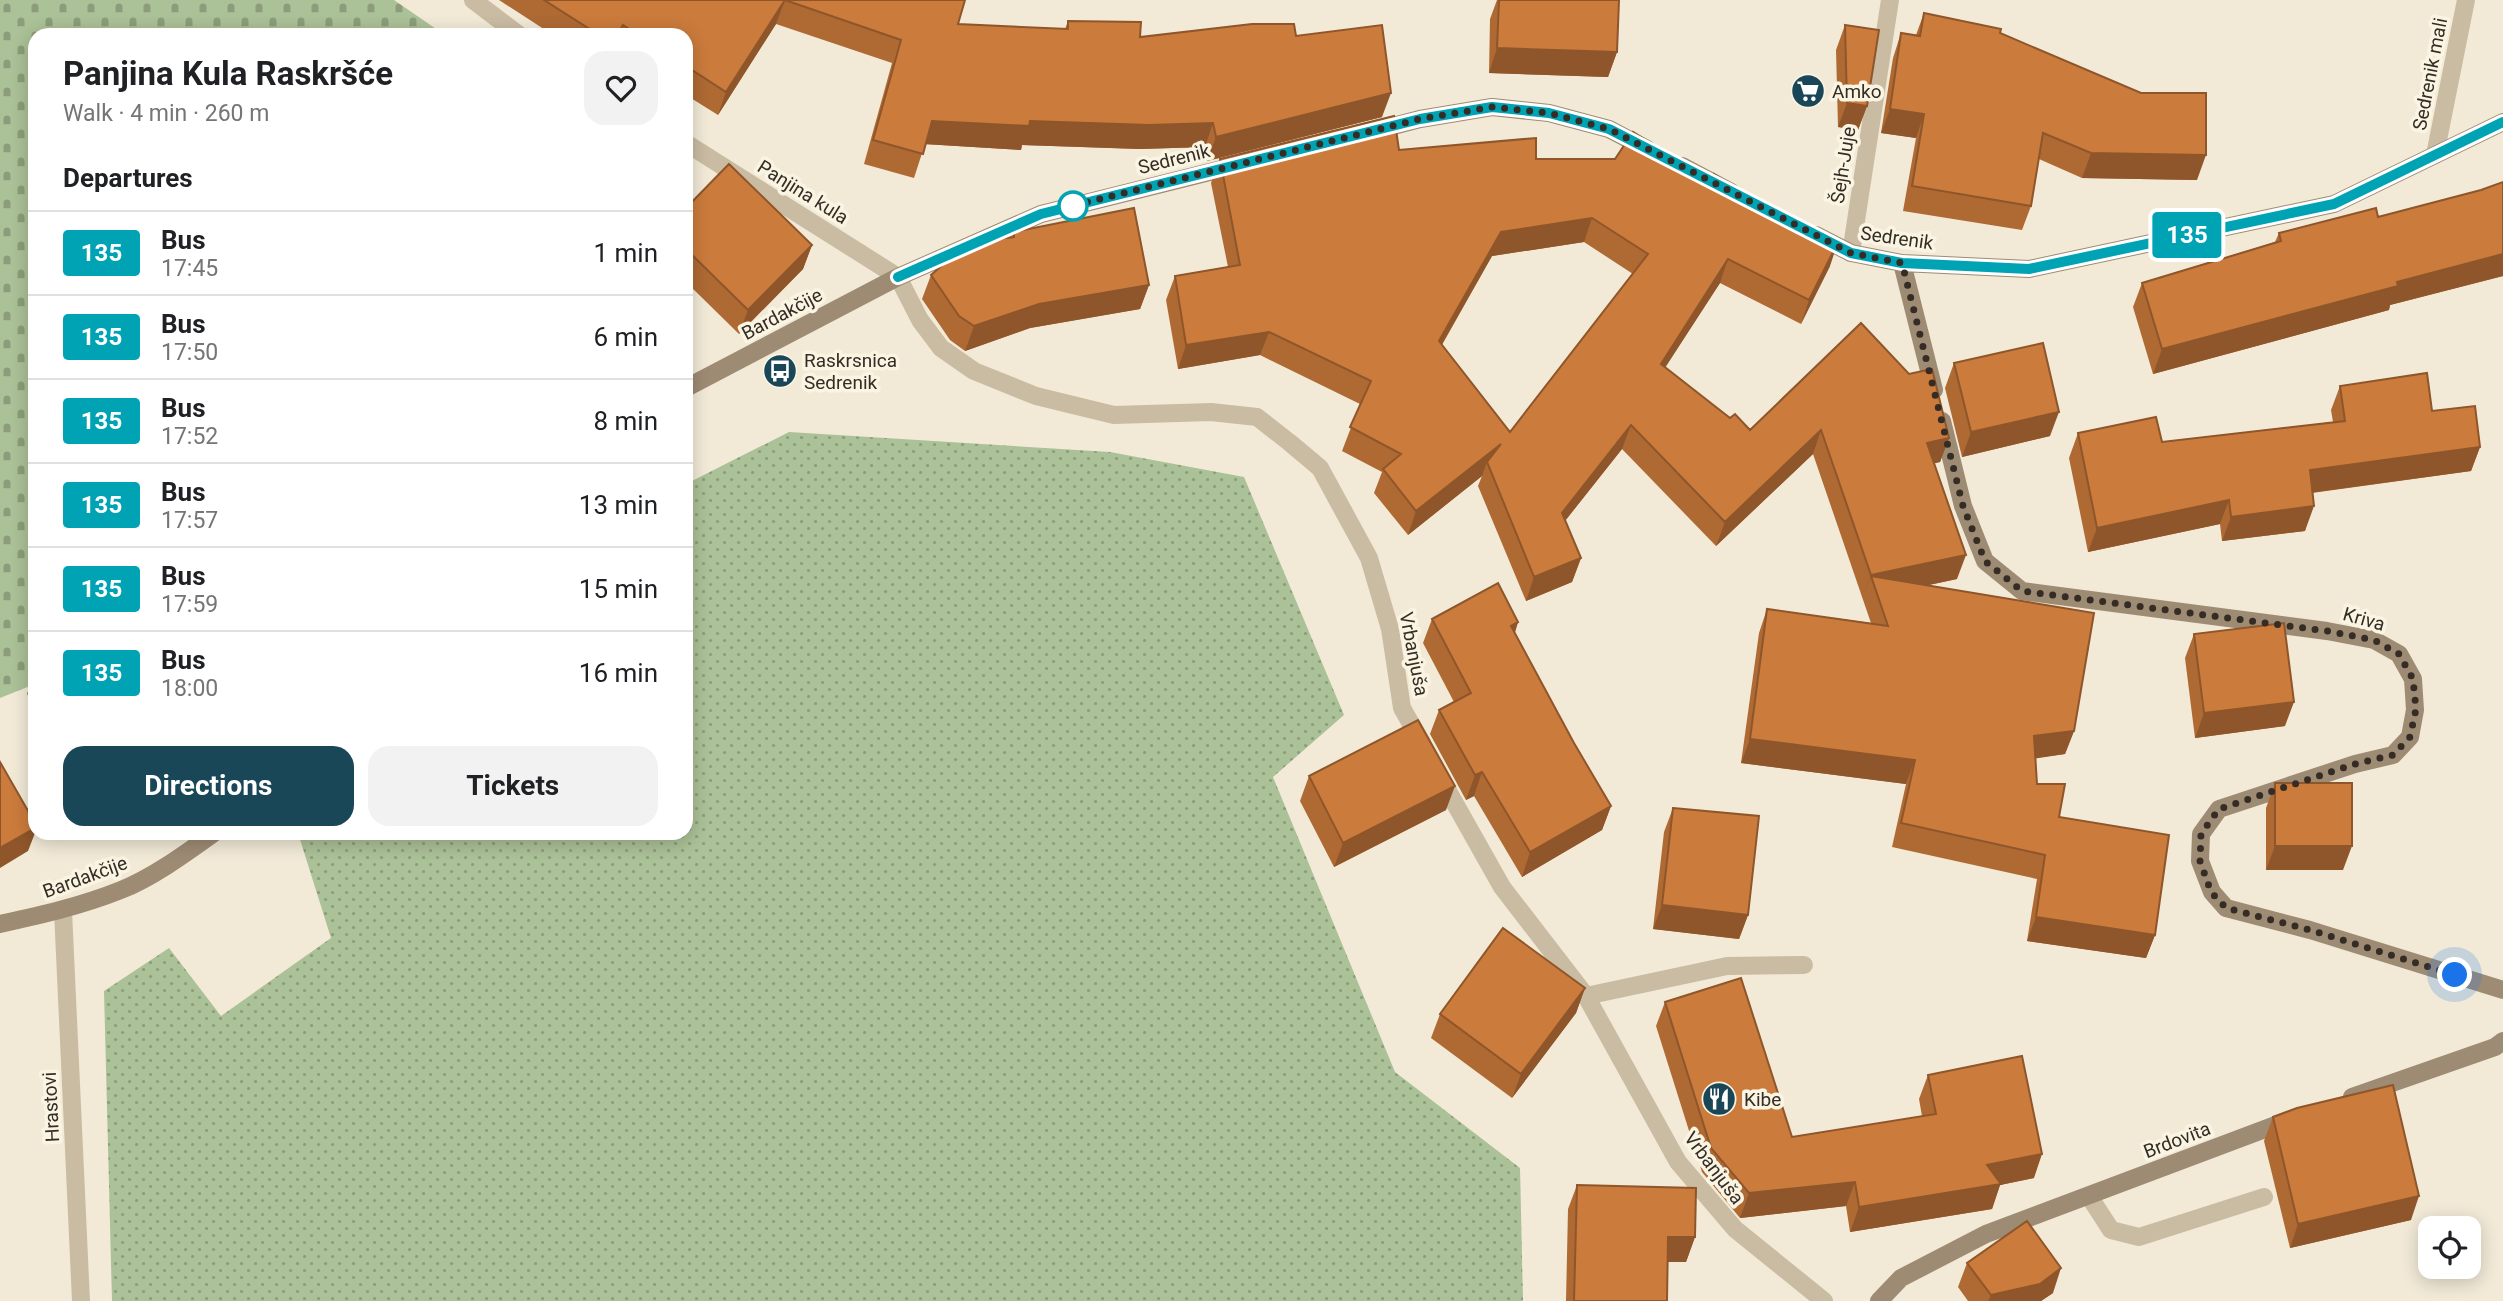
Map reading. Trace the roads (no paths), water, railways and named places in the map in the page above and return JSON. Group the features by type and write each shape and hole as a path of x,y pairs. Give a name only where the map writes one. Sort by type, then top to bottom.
{"street":[{"path":"473,0 510,28"},
{"name":"Šejh-Juje","path":"1851,253 1890,0"},
{"name":"Sedrenik mali","path":"2435,155 2466,0"},
{"path":"1352,136 1420,119 1492,107 1549,113 1609,129 1742,197"},
{"name":"Sedrenik","path":"1802,228 1851,253 1902,263 2029,269 2334,204 2503,122"},
{"name":"Panjina kula","path":"693,147 898,277"},
{"name":"Sedrenik","path":"898,277 1041,214 1258,160"},
{"name":"Kriva","path":"1902,263 1963,506 1985,561 2022,591 2327,631 2374,640 2399,654 2413,679 2416,709 2410,737 2393,755 2355,764 2219,809 2201,834 2200,861 2211,892 2226,908 2310,930 2503,990"},
{"name":"Bardakčije","path":"693,384 898,277"},
{"name":"Vrbanjuša","path":"898,277 919,320 941,348 974,371 1036,396 1114,415 1211,412 1257,417 1320,468 1369,558 1390,629 1402,708 1502,887 1586,996 1678,1162 1735,1229 1824,1301"},
{"name":"Bardakčije","path":"0,924 63,911 123,889 204,840"},
{"name":"Hrastovi","path":"63,911 81,1301"},
{"path":"1586,996 1727,966 1804,965"},
{"path":"2332,1104 2495,1047 2503,1041"},
{"name":"Brdovita","path":"1879,1301 1901,1278 1986,1234 2307,1113"},
{"path":"2089,1196 2111,1230 2139,1237 2264,1197"}],"place":[{"name":"Amko","path":"1808,91"},
{"name":"Raskrsnica Sedrenik","path":"780,371"},
{"name":"Kibe","path":"1719,1099"}]}
